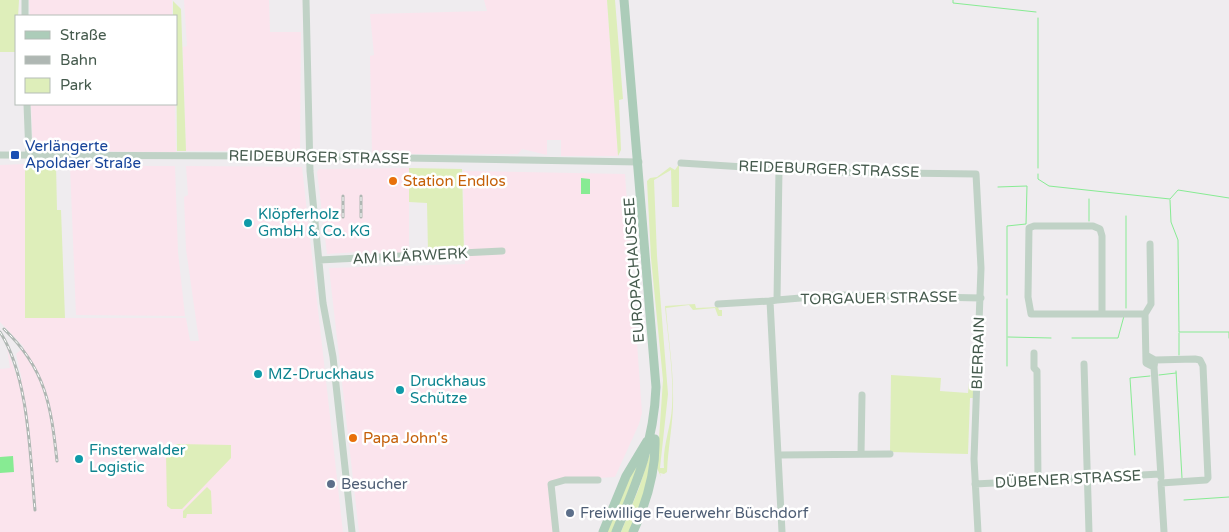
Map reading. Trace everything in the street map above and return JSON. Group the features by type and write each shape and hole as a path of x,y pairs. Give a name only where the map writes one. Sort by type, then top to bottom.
{"main road":[{"name":"EUROPACHAUSSEE","path":"616,532 643,468 653,424 655,372 624,0"},
{"path":"603,532 626,476 645,444 653,424"},
{"path":"633,532 642,511 652,469 655,444 653,424"}],"street":[{"path":"25,0 26,15"},
{"path":"306,0 310,157 319,260 333,357 352,532"},
{"path":"27,105 29,155"},
{"name":"REIDEBURGER STRASSE","path":"0,155 639,162"},
{"name":"REIDEBURGER STRASSE","path":"681,163 779,169 976,174"},
{"path":"779,169 774,301 782,532"},
{"name":"BIERRAIN","path":"976,174 981,268 975,484 978,532"},
{"path":"1102,314 1102,236 1100,229 1093,226 1034,226 1029,228 1028,297 1044,314 1102,314 1145,314"},
{"path":"1150,244 1151,304 1145,314 1146,355 1155,363 1164,532"},
{"name":"AM KLÄRWERK","path":"319,260 502,251"},
{"name":"TORGAUER STRASSE","path":"718,304 836,296 981,298"},
{"path":"1034,353 1034,368 1037,371 1038,481"},
{"path":"1155,363 1196,359 1203,364 1208,479 1161,482"},
{"path":"1084,364 1089,532"},
{"path":"861,454 862,395"},
{"path":"779,455 890,454"},
{"name":"DÜBENER STRASSE","path":"975,484 1160,474"},
{"path":"556,532 551,484 565,480 598,480"}],"shaded area":[{"path":"29,0 172,0 172,15 30,15"},
{"path":"184,0 269,0 270,32 301,32 300,151 186,151 183,47 187,46"},
{"path":"484,0 607,0 618,156 561,156 561,140 547,140 547,155 522,149 518,154 372,154 370,56 374,55 370,14 487,11"},
{"path":"31,105 175,105 176,152 33,151"},
{"path":"25,164 25,318 186,318 190,341 199,341 186,249 184,197 188,195 186,166 302,167 343,532 0,532 0,369 10,368 7,348 18,380 22,380 16,354 24,347 0,322 0,165"},
{"path":"70,166 175,166 178,252 185,316 76,315"},
{"path":"409,168 409,253 362,257 359,252 327,254 317,172 319,169"},
{"path":"463,171 625,174 642,413 639,424 615,477 551,481 556,532 359,532 329,268 465,264"},
{"path":"581,178 590,179 590,194 581,194"},
{"path":"13,456 14,472 0,473 0,457"}],"green space":[{"path":"0,0 19,0 18,15 15,15 15,52 0,52"},
{"path":"607,0 615,0 623,99 619,100 621,150 618,156"},
{"path":"173,1 181,9 186,151 177,151 178,15 173,15"},
{"path":"25,164 56,164 57,210 61,210 65,318 25,318"},
{"path":"679,164 679,207 672,207 671,170 654,180 657,256 668,394 660,468 664,468 664,452 671,415 672,394 665,306 695,304 696,308 718,307 719,310 722,310 722,316 718,316 715,308 693,310 689,305 666,308 672,372 673,404 667,472 664,474 660,473 661,477 657,468 663,380 651,258 647,181 650,178 657,177 670,167 675,170"},
{"path":"409,168 462,169 464,252 428,252 427,203 409,202"},
{"path":"891,375 941,378 940,391 968,393 969,383 974,384 973,398 970,398 968,454 890,452"},
{"path":"177,444 231,445 231,458 182,509 171,509 167,506 166,454 172,446"},
{"path":"653,444 648,482 631,532 621,532 639,488"},
{"path":"646,446 612,532 606,532 625,483"},
{"path":"207,487 211,491 212,514 187,514 186,518 183,518 183,511"}],"waterway":[{"path":"953,0 953,3 1036,12"},
{"path":"1038,18 1038,168"},
{"path":"1038,174 1038,179 1049,186 1170,199 1178,190 1229,198"},
{"path":"998,187 1027,186 1026,224 1007,226 1007,295"},
{"path":"1089,199 1089,221"},
{"path":"1170,200 1171,222 1178,240 1179,332 1229,332 1229,338"},
{"path":"1126,216 1126,308"},
{"path":"1007,299 1007,366"},
{"path":"1072,338 1118,338 1124,316"},
{"path":"1179,333 1179,355"},
{"path":"1008,337 1051,338"},
{"path":"1176,371 1182,478"},
{"path":"1159,375 1176,373"},
{"path":"1135,455 1130,378 1150,376"},
{"path":"1184,500 1229,497"}],"railway":[{"path":"343,196 343,217"},
{"path":"361,196 361,217"},
{"path":"4,329 18,344 38,374 49,406 57,461"},
{"path":"0,332 10,350 22,394 29,442 35,510"}],"place":[{"name":"Verlängerte Apoldaer Straße","path":"15,155"},
{"name":"Station Endlos","path":"393,181"},
{"name":"Klöpferholz GmbH & Co. KG","path":"248,223"},
{"name":"MZ-Druckhaus","path":"258,374"},
{"name":"Druckhaus Schütze","path":"400,390"},
{"name":"Papa John's","path":"353,438"},
{"name":"Finsterwalder Logistic","path":"79,459"},
{"name":"Besucher","path":"331,484"},
{"name":"Freiwillige Feuerwehr Büschdorf","path":"570,513"}]}
